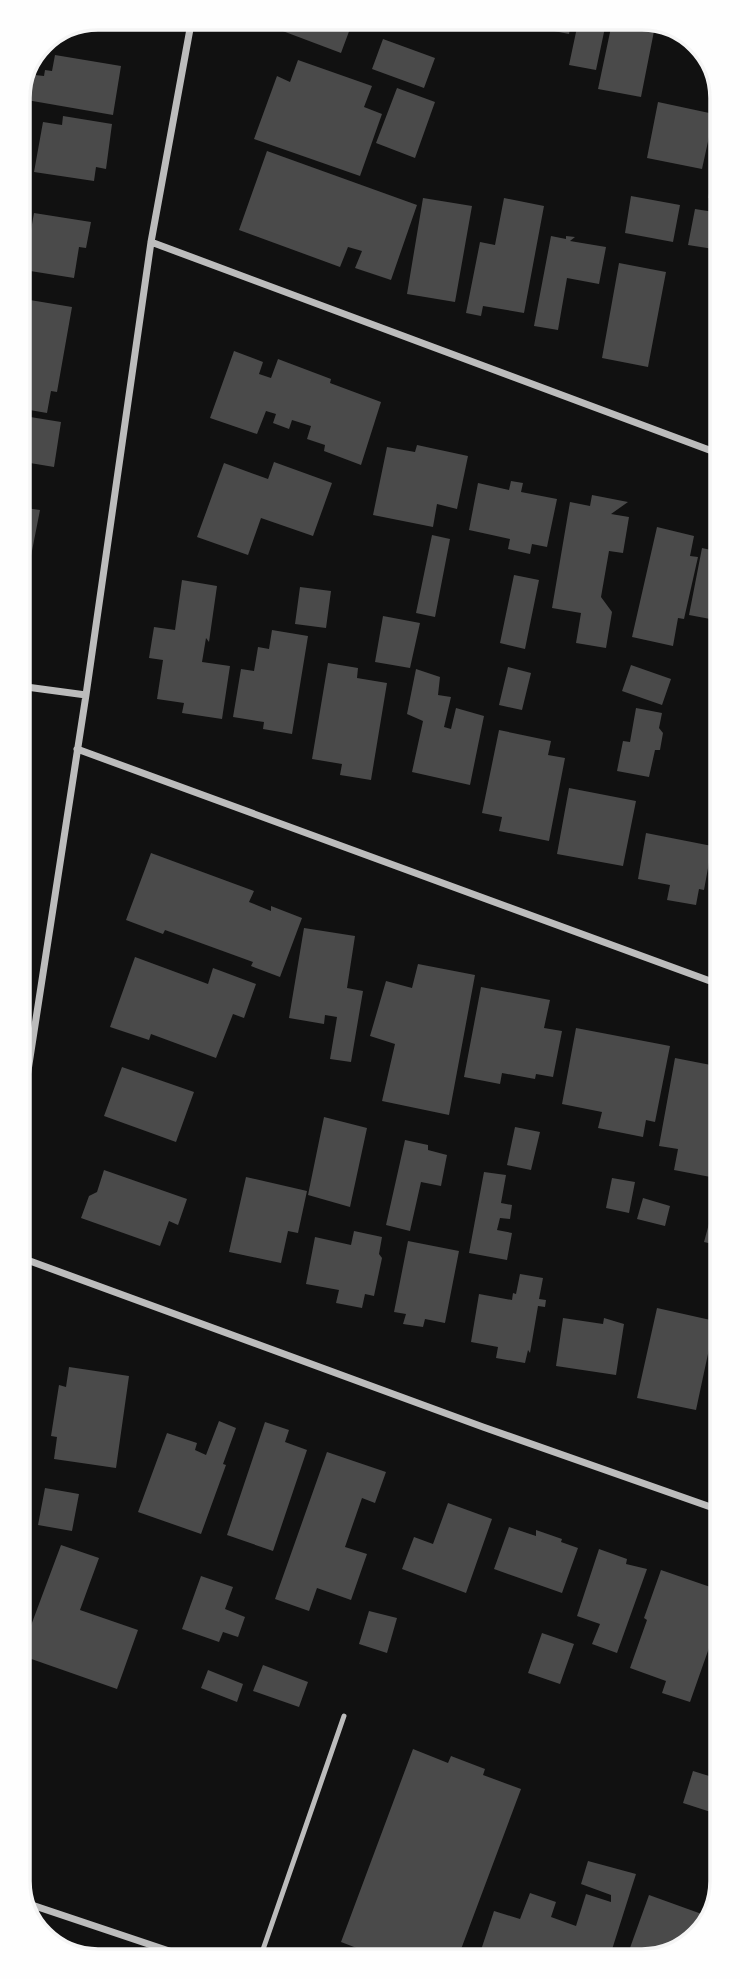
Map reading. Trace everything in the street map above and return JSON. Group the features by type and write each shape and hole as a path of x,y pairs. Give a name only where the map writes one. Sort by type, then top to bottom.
{"street":[{"path":"30,1057 86,695 151,242 190,30"},
{"path":"151,242 710,450"},
{"path":"30,687 86,695"},
{"path":"77,749 710,981"},
{"path":"30,1262 710,1507"},
{"path":"35,1906 163,1949"}],"lane":[{"path":"263,1949 344,1716"}],"building":[{"path":"280,30 350,30 341,53"},
{"path":"549,30 570,30 569,34"},
{"path":"576,30 604,30 596,70 569,65"},
{"path":"610,30 654,31 641,97 598,89"},
{"path":"383,39 435,58 424,88 372,69"},
{"path":"55,55 121,66 113,115 30,101 34,75 44,76 45,70 52,71"},
{"path":"298,60 372,86 364,107 382,114 360,176 254,139 277,76 290,82"},
{"path":"397,88 435,102 415,158 376,143"},
{"path":"658,102 710,113 710,132 702,169 647,158"},
{"path":"63,116 112,124 106,169 96,167 94,181 34,172 43,122 62,125"},
{"path":"267,151 417,205 391,280 355,268 362,251 348,247 340,267 239,230"},
{"path":"631,196 680,205 673,242 625,233"},
{"path":"423,198 472,206 455,302 407,294"},
{"path":"504,198 544,206 524,313 483,306 481,316 466,313 480,242 495,245"},
{"path":"695,209 710,211 710,248 688,245"},
{"path":"34,213 91,222 86,248 79,247 74,278 30,271 30,236"},
{"path":"551,236 566,239 566,236 575,237 570,241 606,247 599,284 567,278 558,330 534,326"},
{"path":"619,263 666,272 648,367 602,358"},
{"path":"30,300 72,307 57,392 51,391 47,413 30,410"},
{"path":"234,351 263,362 259,374 271,378 278,359 331,379 330,383 381,402 361,465 324,451 325,445 307,439 311,426 292,420 289,429 273,423 276,414 266,411 257,434 210,418"},
{"path":"30,417 61,422 54,467 30,463"},
{"path":"417,445 468,456 457,509 437,504 433,527 373,515 387,447 415,452"},
{"path":"274,462 332,483 313,536 261,518 248,555 197,537 224,463 268,479"},
{"path":"511,481 523,483 521,492 557,499 547,547 532,544 530,554 508,549 510,539 469,530 478,483 509,490"},
{"path":"592,495 628,502 611,514 629,517 623,553 609,551 601,597 612,612 606,648 576,643 581,613 552,608 570,502 590,506"},
{"path":"30,509 40,510 30,556"},
{"path":"657,527 694,536 690,556 698,557 684,619 678,618 673,646 632,637"},
{"path":"432,535 450,539 435,617 416,613"},
{"path":"702,548 710,550 710,619 689,615"},
{"path":"514,575 539,580 525,649 500,643"},
{"path":"182,580 217,586 209,642 206,638 202,662 230,666 222,719 182,713 184,703 157,699 163,660 149,658 154,627 175,630"},
{"path":"300,587 331,591 326,628 295,624"},
{"path":"383,616 420,623 410,668 375,662"},
{"path":"272,630 308,636 292,734 263,729 264,722 233,717 241,669 254,671 258,647 269,649"},
{"path":"328,663 358,668 357,678 387,683 371,780 340,775 342,764 312,759"},
{"path":"631,665 671,679 662,705 622,691"},
{"path":"508,667 531,673 522,710 499,705"},
{"path":"416,669 440,677 438,695 451,697 444,727 451,729 456,708 484,716 470,785 412,772 423,721 407,714"},
{"path":"636,708 662,713 659,728 663,733 660,750 655,750 649,777 617,771 623,741 630,742"},
{"path":"499,730 551,741 548,755 565,758 549,841 499,831 502,817 482,813"},
{"path":"569,788 636,801 623,866 557,854"},
{"path":"646,833 710,846 704,890 699,889 696,905 667,900 670,885 638,879"},
{"path":"151,853 254,891 249,902 271,911 271,906 302,918 280,977 251,966 253,962 165,930 163,934 126,920"},
{"path":"304,928 355,936 347,988 363,991 351,1062 330,1059 337,1017 325,1015 324,1024 289,1018"},
{"path":"135,957 208,984 213,968 256,984 244,1018 233,1014 216,1058 151,1034 149,1040 110,1027"},
{"path":"418,964 475,975 449,1115 382,1101 395,1044 370,1036 386,981 412,988"},
{"path":"481,987 550,1000 544,1028 562,1031 553,1077 536,1074 535,1079 502,1073 500,1084 464,1077"},
{"path":"576,1028 670,1046 655,1122 646,1120 643,1137 598,1128 602,1112 562,1104"},
{"path":"675,1058 710,1065 710,1177 674,1170 678,1149 659,1146"},
{"path":"122,1067 194,1092 176,1142 104,1116"},
{"path":"324,1117 367,1128 350,1207 308,1195"},
{"path":"515,1127 540,1132 531,1170 507,1165"},
{"path":"405,1140 428,1145 428,1150 447,1155 441,1186 421,1182 410,1231 386,1225"},
{"path":"104,1170 187,1199 178,1225 169,1221 160,1246 81,1218 89,1196 97,1192"},
{"path":"484,1172 506,1175 501,1203 512,1205 510,1219 500,1218 497,1230 512,1233 507,1260 469,1253"},
{"path":"246,1177 307,1191 298,1233 288,1231 281,1263 229,1252"},
{"path":"612,1178 635,1182 629,1213 606,1208"},
{"path":"643,1198 670,1206 665,1226 637,1219"},
{"path":"710,1220 710,1243 704,1242"},
{"path":"354,1231 382,1237 379,1254 382,1258 374,1296 365,1294 362,1308 336,1303 339,1290 306,1284 315,1237 351,1245"},
{"path":"408,1241 459,1251 445,1323 425,1319 423,1327 403,1324 406,1314 394,1312"},
{"path":"520,1274 543,1278 539,1299 546,1300 545,1307 538,1306 530,1353 528,1350 525,1363 496,1358 498,1347 471,1342 479,1294 512,1300"},
{"path":"657,1308 710,1320 710,1344 696,1410 637,1398"},
{"path":"563,1318 603,1324 604,1318 624,1324 616,1375 556,1366"},
{"path":"69,1367 129,1376 116,1468 54,1459 57,1437 51,1436 59,1385 66,1387"},
{"path":"219,1421 236,1428 223,1464 226,1465 201,1534 138,1512 167,1433 197,1443 195,1450 206,1455"},
{"path":"265,1422 289,1430 285,1442 307,1450 273,1551 227,1535"},
{"path":"327,1452 386,1472 375,1503 362,1498 345,1547 367,1554 351,1600 317,1588 309,1611 275,1599"},
{"path":"45,1488 79,1494 72,1531 38,1525"},
{"path":"448,1503 492,1519 466,1593 402,1569 414,1537 433,1544"},
{"path":"509,1527 536,1536 536,1530 578,1548 562,1593 494,1569"},
{"path":"61,1545 99,1558 80,1610 138,1630 117,1689 30,1659 30,1628"},
{"path":"599,1549 627,1559 626,1564 647,1569 617,1653 592,1644 600,1624 577,1616"},
{"path":"661,1570 710,1587 710,1645 690,1702 662,1693 666,1681 630,1668 647,1620 644,1618"},
{"path":"201,1576 233,1587 225,1609 245,1617 238,1637 223,1632 219,1642 182,1629"},
{"path":"369,1611 397,1618 387,1653 359,1644"},
{"path":"542,1633 574,1644 560,1684 528,1673"},
{"path":"263,1665 308,1682 299,1707 253,1691"},
{"path":"208,1670 243,1684 237,1702 201,1688"},
{"path":"413,1749 448,1763 451,1756 485,1769 483,1775 521,1789 461,1949 359,1949 341,1942"},
{"path":"693,1771 710,1776 710,1812 683,1803"},
{"path":"588,1861 636,1874 612,1949 481,1949 494,1911 520,1919 530,1893 556,1902 551,1917 576,1926 586,1894 611,1902 611,1895 581,1884"},
{"path":"649,1895 701,1914 687,1932 672,1942 651,1949 630,1949"}]}
